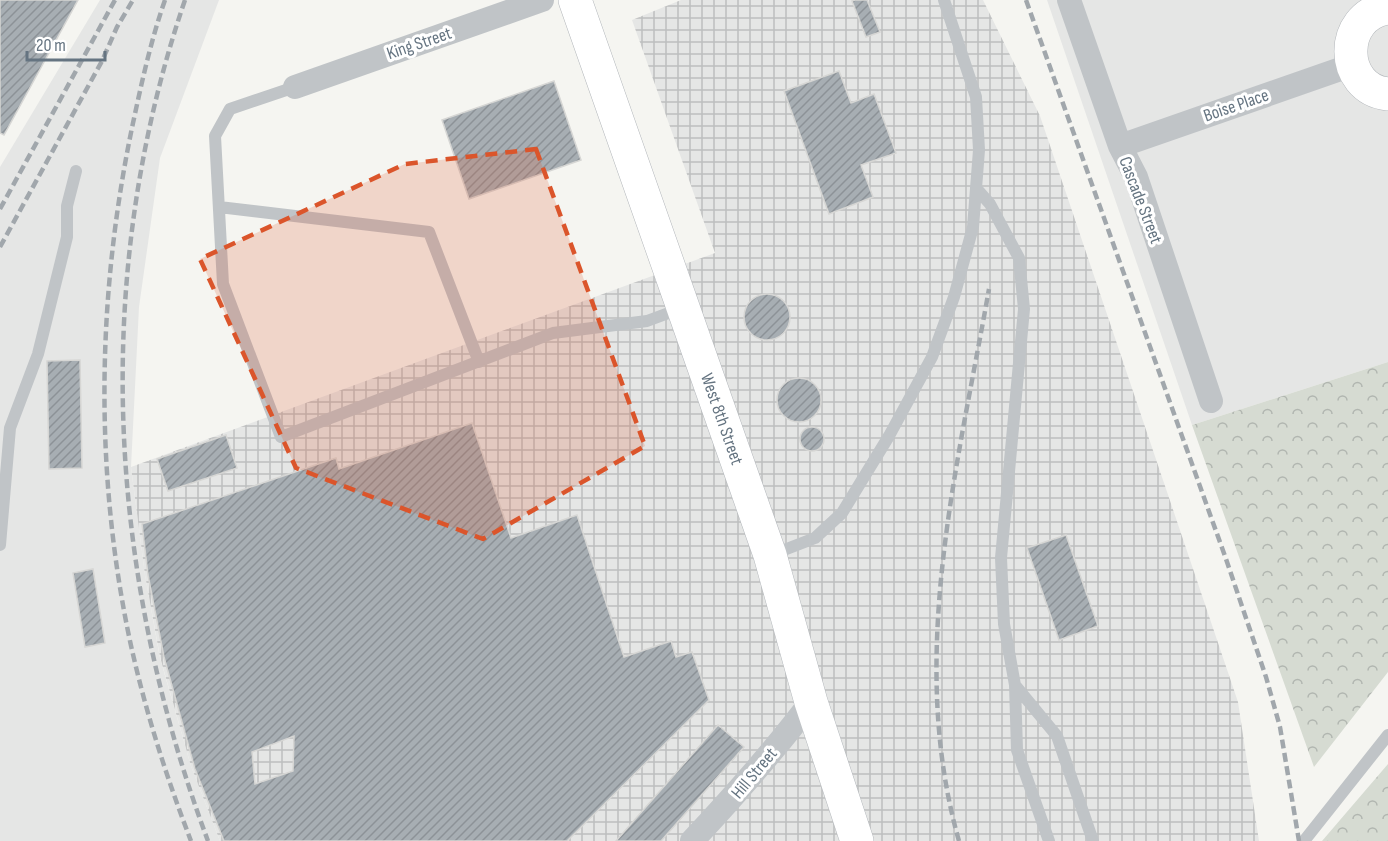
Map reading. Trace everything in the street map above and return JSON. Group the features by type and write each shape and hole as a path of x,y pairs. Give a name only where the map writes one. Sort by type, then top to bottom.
{"street":[{"name":"King Street","path":"295,87 542,0"},
{"name":"West 8th Street","path":"575,0 770,555 812,702 857,841"},
{"name":"Cascade Street","path":"1069,0 1120,146 1136,177 1211,401"},
{"path":"1374,8 1355,32 1350,54 1352,65 1359,78 1369,87 1388,94"},
{"name":"Boise Place","path":"1120,146 1352,65"},
{"name":"Hill Street","path":"693,841 788,733 812,702"}],"lane":[{"path":"770,555 815,538 842,513 889,436 932,357 954,297 973,227 979,150 976,97 944,0"},
{"path":"295,87 230,109 215,136 223,284 281,437 553,333 647,321 683,308"},
{"path":"0,545 10,428 38,354 67,237 67,206 76,171"},
{"path":"976,188 990,204 1020,258 1024,309 1001,558 1004,624 1015,685 1017,750 1049,841"},
{"path":"219,207 429,232 479,362"},
{"path":"1015,685 1057,736 1093,841"},
{"path":"1304,841 1388,735"}],"highlighted area":[{"path":"536,149 645,446 483,539 296,468 200,259 405,164"}],"shaded area":[{"path":"100,0 219,0 160,158 139,307 131,467 145,575 160,658 191,766 220,841 0,841 0,167"},
{"path":"681,0 983,0 1040,116 1238,702 1259,841 220,841 191,766 160,657 145,575 131,467 715,253 632,20"},
{"path":"1047,0 1388,0 1388,362 1192,425"}],"green space":[{"path":"1388,362 1388,672 1314,767 1192,425"},
{"path":"1388,764 1388,841 1322,841"}],"building":[{"path":"0,0 78,0 4,135 0,133"},
{"path":"867,0 880,32 866,37 852,1"},
{"path":"839,71 851,103 874,94 896,153 861,165 873,197 829,214 784,91"},
{"path":"554,81 581,160 469,199 442,120"},
{"path":"767,294 783,301 790,317 783,333 767,340 751,333 744,317 751,301"},
{"path":"80,360 82,468 49,469 47,361"},
{"path":"799,378 814,385 821,400 814,415 799,422 784,415 777,400 784,385"},
{"path":"472,423 511,538 577,515 624,657 671,641 676,657 692,652 709,700 567,841 224,841 195,769 164,657 148,575 142,524 336,458 339,469","holes":["294,736 293,771 255,784 252,752"]},
{"path":"812,427 817,428 823,434 823,444 817,450 812,451 807,450 801,444 800,439 801,434 807,428"},
{"path":"226,435 237,468 168,491 157,459"},
{"path":"1066,535 1098,626 1059,640 1027,548"},
{"path":"93,569 105,643 85,647 73,573"},
{"path":"718,725 744,747 661,841 616,841"}],"railway":[{"path":"0,209 115,0"},
{"path":"0,247 133,0"},
{"path":"165,0 151,45 133,123 112,252 104,382 106,447 110,512 118,577 130,641 157,742 191,841"},
{"path":"185,0 155,104 135,209 124,316 123,422 132,529 149,634 174,739 208,841"},
{"path":"1026,0 1266,677 1280,727 1299,841"},
{"path":"959,841 944,772 937,703 937,634 942,565 952,495 989,289"}]}
